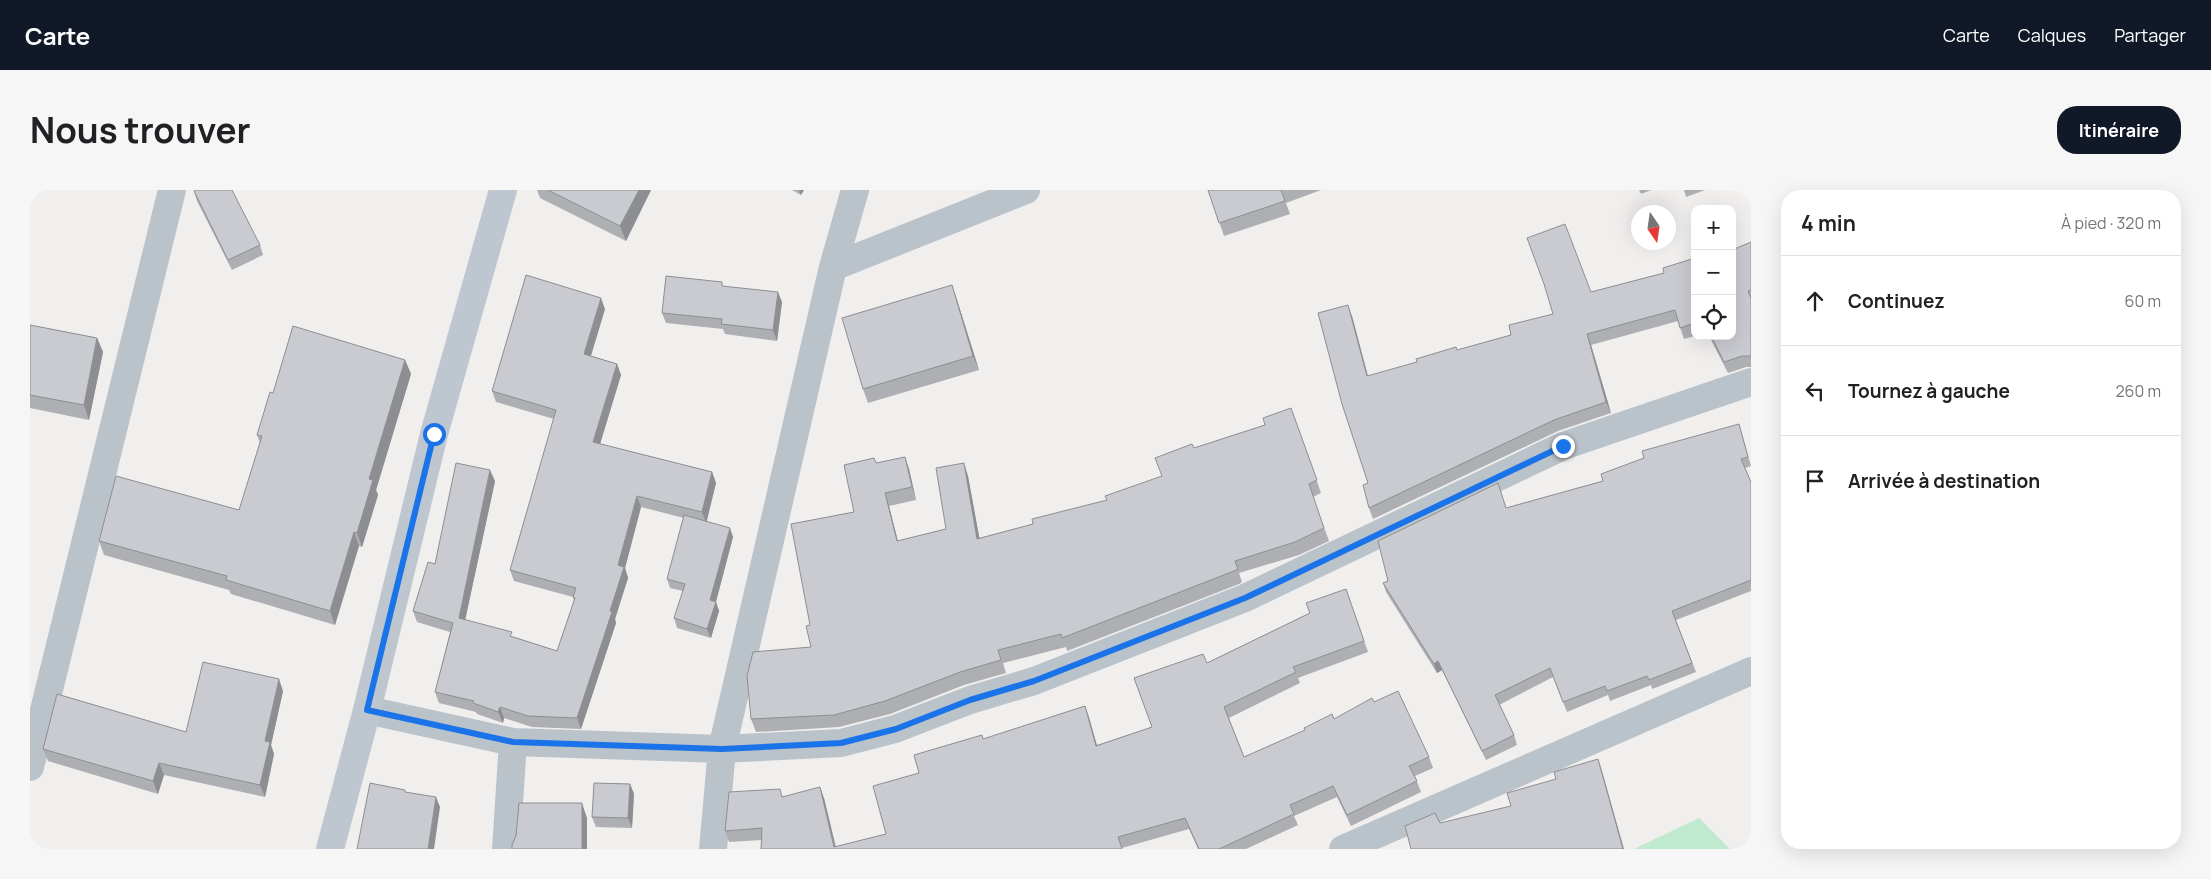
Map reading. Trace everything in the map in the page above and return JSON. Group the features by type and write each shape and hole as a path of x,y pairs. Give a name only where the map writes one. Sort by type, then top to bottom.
{"main road":[{"path":"330,849 367,710 434,434 503,190"}],"street":[{"path":"30,767 172,190"},
{"path":"713,849 722,749 833,268 855,190"},
{"path":"833,268 1026,190"},
{"path":"367,710 513,742 722,749 841,743 896,729 970,700 1034,681 1245,598 1563,446 1751,382"},
{"path":"1343,849 1751,671"},
{"path":"506,849 513,742"}],"green space":[{"path":"1699,818 1730,849 1634,849"}],"building":[{"path":"232,190 260,245 228,260 194,191"},
{"path":"548,190 639,190 620,226"},
{"path":"1208,190 1281,190 1285,201 1219,223"},
{"path":"1565,224 1591,292 1664,273 1663,268 1691,259 1691,324 1680,328 1675,310 1587,334 1606,402 1554,420 1369,508 1363,485 1368,483 1342,404 1318,313 1348,305 1367,376 1417,362 1416,359 1456,347 1457,350 1511,335 1509,325 1553,314 1527,238"},
{"path":"1751,242 1751,290 1748,291 1751,298 1751,356 1742,356 1724,362 1713,340 1736,340 1736,248"},
{"path":"526,275 601,298 584,354 617,364 593,442 712,472 702,512 637,496 618,565 624,567 610,611 612,612 577,718 528,716 500,707 498,712 473,703 474,701 435,692 453,623 413,611 428,562 435,564 456,463 490,470 459,618 512,632 510,636 557,651 575,598 573,597 576,588 510,570 556,410 492,391"},
{"path":"666,276 722,282 722,286 778,292 773,330 721,324 722,319 662,313"},
{"path":"952,285 973,356 863,389 842,318"},
{"path":"30,325 97,338 84,405 30,395"},
{"path":"293,326 405,360 369,479 373,480 357,533 354,532 330,611 226,580 227,576 99,541 116,476 239,510 262,436 257,435 270,392 273,393"},
{"path":"1291,408 1317,480 1309,484 1324,528 1295,542 1235,561 1238,569 1234,571 1062,638 1061,634 998,650 1001,660 960,672 885,701 834,715 751,719 747,676 753,652 811,647 806,626 810,625 791,524 854,512 844,465 874,458 876,463 905,457 912,487 885,493 897,541 946,529 936,468 964,463 977,539 1033,524 1032,519 1107,500 1105,496 1162,476 1155,458 1192,444 1194,448 1265,425 1263,418"},
{"path":"1739,424 1748,457 1741,459 1751,482 1751,580 1672,611 1692,663 1649,680 1647,676 1607,691 1605,686 1563,702 1550,668 1495,695 1514,735 1482,751 1438,661 1434,664 1383,583 1388,581 1378,541 1498,483 1506,508 1603,481 1601,474 1644,458 1642,451"},
{"path":"684,515 730,528 710,600 716,602 707,629 674,618 685,584 667,579"},
{"path":"1346,589 1364,641 1293,667 1296,672 1224,707 1244,757 1305,730 1304,728 1332,714 1334,719 1372,698 1374,702 1398,691 1429,757 1409,766 1417,781 1347,815 1333,786 1290,805 1294,814 1219,849 1199,849 1185,818 1118,837 1122,849 761,849 762,828 725,831 729,792 780,789 782,797 820,787 834,847 886,834 873,786 919,773 914,755 982,735 983,739 1085,706 1096,746 1152,727 1134,678 1203,654 1207,663 1310,613 1306,603"},
{"path":"203,662 279,679 265,741 270,742 260,785 159,763 153,781 43,749 57,694 186,732"},
{"path":"1598,759 1623,849 1411,849 1405,826 1435,813 1440,823 1511,806 1507,793 1556,779 1554,772"},
{"path":"370,783 405,790 405,792 436,797 428,849 357,849"},
{"path":"594,783 630,784 628,818 592,817"},
{"path":"519,803 582,803 582,849 512,849 516,836"}],"route":[{"path":"434,434 367,710 513,742 722,749 841,743 896,729 970,700 1034,681 1245,598 1563,446"}]}
